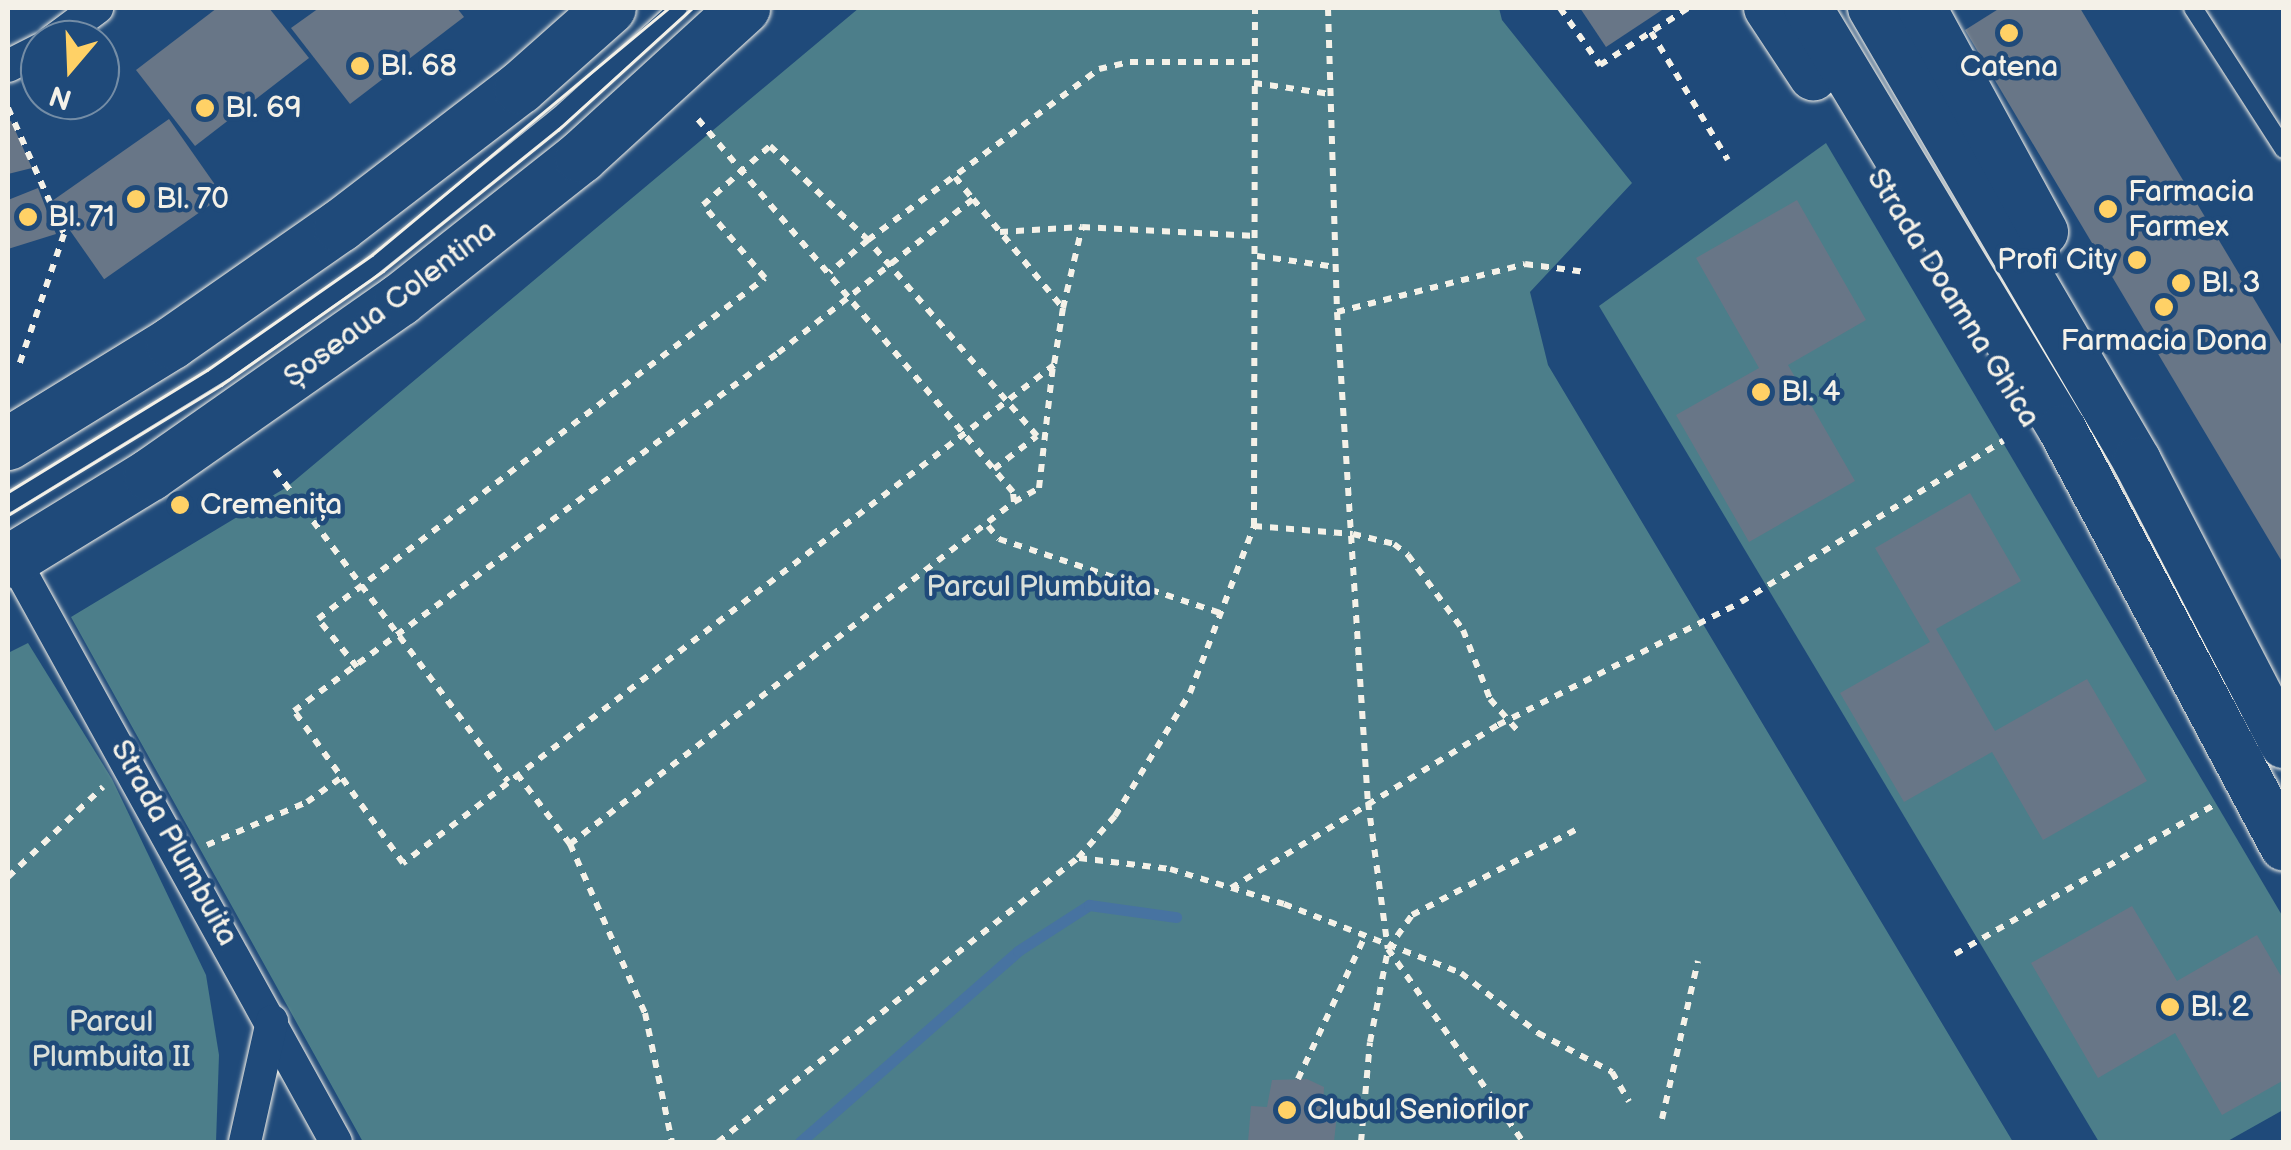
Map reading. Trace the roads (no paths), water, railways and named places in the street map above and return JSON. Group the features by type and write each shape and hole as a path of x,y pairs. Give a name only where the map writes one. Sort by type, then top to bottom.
{"main road":[{"path":"8,444 172,343 340,226 520,88 610,8"},
{"name":"Șoseaua Colentina","path":"10,560 165,466 400,300 581,157 744,8"},
{"name":"Strada Doamna Ghica","path":"1768,8 2090,522 2146,581"},
{"name":"Strada Doamna Ghica","path":"1808,8 1992,313 2146,581 2284,847"},
{"path":"1872,8 2137,460 2284,744"},
{"path":"1922,8 2093,317 2137,460"}],"street":[{"name":"Strada Plumbuita","path":"10,560 132,765 336,1142"},
{"path":"245,1142 272,1022"}],"lane":[{"path":"8,503 225,370 365,272 558,117 678,8"},
{"path":"2193,8 2284,148"}],"waterway":[{"path":"800,1142 1018,951 1089,905 1176,917"}],"tram line":[{"path":"8,492 207,370 372,255 668,8"},
{"path":"8,515 221,385 383,271 558,130 692,8"}],"place":[{"name":"Catena","path":"2009,33"},
{"name":"Bl. 68","path":"360,66"},
{"name":"Bl. 69","path":"205,108"},
{"name":"Bl. 70","path":"136,199"},
{"name":"Farmacia Farmex","path":"2108,209"},
{"name":"Bl. 71","path":"28,217"},
{"name":"Profi City","path":"2137,260"},
{"name":"Bl. 3","path":"2181,283"},
{"name":"Farmacia Dona","path":"2164,307"},
{"name":"Bl. 4","path":"1761,392"},
{"name":"Cremenița","path":"180,505"},
{"name":"Bl. 2","path":"2170,1007"},
{"name":"Clubul Seniorilor","path":"1287,1110"}],"park label":[{"name":"Parcul Plumbuita","path":"1039,587"},
{"name":"Parcul Plumbuita II","path":"111,1039"}]}
